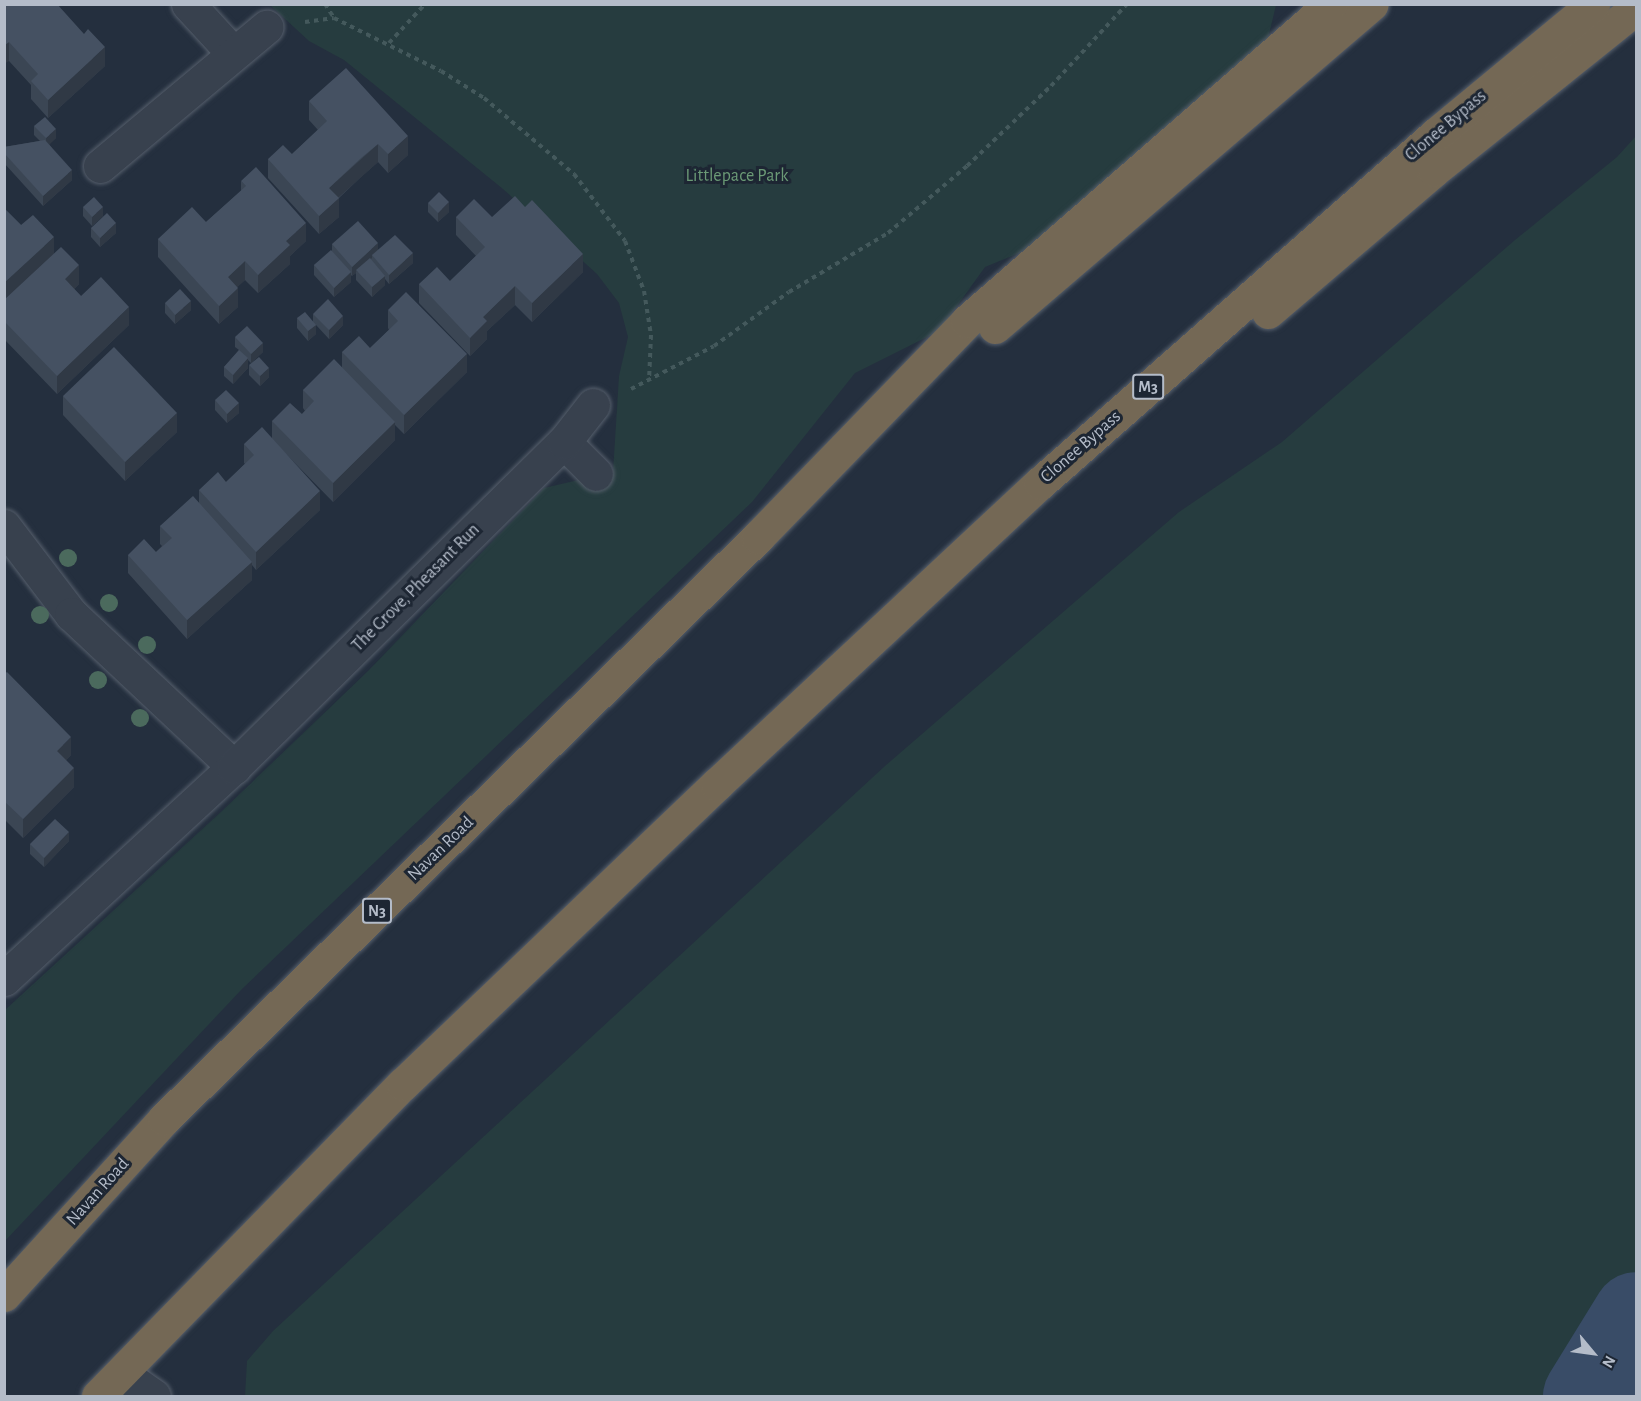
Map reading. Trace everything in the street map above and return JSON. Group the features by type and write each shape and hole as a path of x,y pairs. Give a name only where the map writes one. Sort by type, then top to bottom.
{"highway":[{"path":"758,537 967,321 1331,4"},
{"path":"758,537 984,336 1372,4"},
{"name":"Clonee Bypass","path":"717,784 1040,483 1436,134 1593,4"},
{"path":"98,1396 403,1084 717,784 1434,170 1636,8"},
{"name":"Navan Road","path":"4,1295 164,1119 758,537"}],"street":[{"path":"188,4 233,53"},
{"path":"100,166 266,27"},
{"name":"The Grove, Pheasant Run","path":"4,979 234,767 564,442 594,405"},
{"path":"564,442 596,474"},
{"path":"4,526 71,614 234,767"},
{"path":"121,1373 154,1396"}],"path":[{"path":"325,4 334,18"},
{"path":"389,43 425,4"},
{"path":"594,405 649,381 714,346 789,292 888,233 1043,94 1127,4"},
{"path":"266,27 334,18 389,43 484,98 574,174 625,242 644,291 651,335 649,381"}],"green space":[{"name":"Littlepace Park","path":"270,5 1276,5 1266,47 1029,249 985,267 939,331 855,373 752,502 242,989 5,1241 5,1010 222,811 368,671 544,488 613,472 619,376 628,337 619,303 597,274 503,189 344,60 309,41"},
{"path":"1636,136 1636,1281 1558,1396 245,1396 247,1361 273,1331 885,766 1179,512 1282,442 1515,240 1617,157"},
{"path":"1636,1356 1636,1396 1608,1396"}],"building":[{"path":"4,4 57,4 84,34 88,29 105,47 48,100 31,81 38,74 9,42 4,46"},
{"path":"346,68 408,136 388,154 378,144 361,158 329,188 339,198 319,216 268,159 283,145 292,154 327,121 309,101"},
{"path":"45,117 56,129 46,138 34,126"},
{"path":"45,140 72,170 43,196 4,153 4,147"},
{"path":"256,167 306,223 286,241 290,245 258,275 245,261 228,277 238,288 219,306 158,239 192,207 206,222 246,186 241,181"},
{"path":"439,192 449,202 438,213 428,203"},
{"path":"515,196 525,207 532,200 583,254 532,303 515,286 483,317 487,321 470,338 419,284 437,267 450,281 485,247 456,217 474,199 492,217"},
{"path":"94,197 103,207 92,217 83,207"},
{"path":"4,208 21,225 33,215 54,237 4,283"},
{"path":"107,213 116,223 100,238 91,228"},
{"path":"358,221 378,243 352,267 332,244"},
{"path":"395,235 413,253 389,275 372,255"},
{"path":"61,247 79,265 65,279 81,296 101,277 129,307 57,376 4,321 4,300"},
{"path":"331,250 351,272 334,288 314,265"},
{"path":"370,258 385,276 372,287 356,270"},
{"path":"180,289 191,301 175,315 165,303"},
{"path":"406,292 467,354 404,415 342,352 359,336 370,348 398,321 388,310"},
{"path":"328,299 343,316 329,330 313,314"},
{"path":"305,312 316,325 308,331 297,318"},
{"path":"247,326 263,343 251,354 235,337"},
{"path":"114,347 177,413 125,462 63,396"},
{"path":"239,350 248,358 233,375 224,367"},
{"path":"259,357 269,368 260,376 249,365"},
{"path":"334,359 395,422 333,483 272,421 290,403 302,414 314,401 303,390"},
{"path":"226,390 239,403 227,414 215,400"},
{"path":"262,427 320,491 256,552 199,490 218,472 226,482 254,455 244,444"},
{"path":"193,496 252,562 187,620 128,555 144,539 156,552 172,538 160,526"},
{"path":"7,672 71,737 57,751 74,768 23,819 4,801 4,674"},
{"path":"55,819 69,832 44,858 30,844"}],"waterway":[{"path":"1586,1396 1636,1315"}]}
